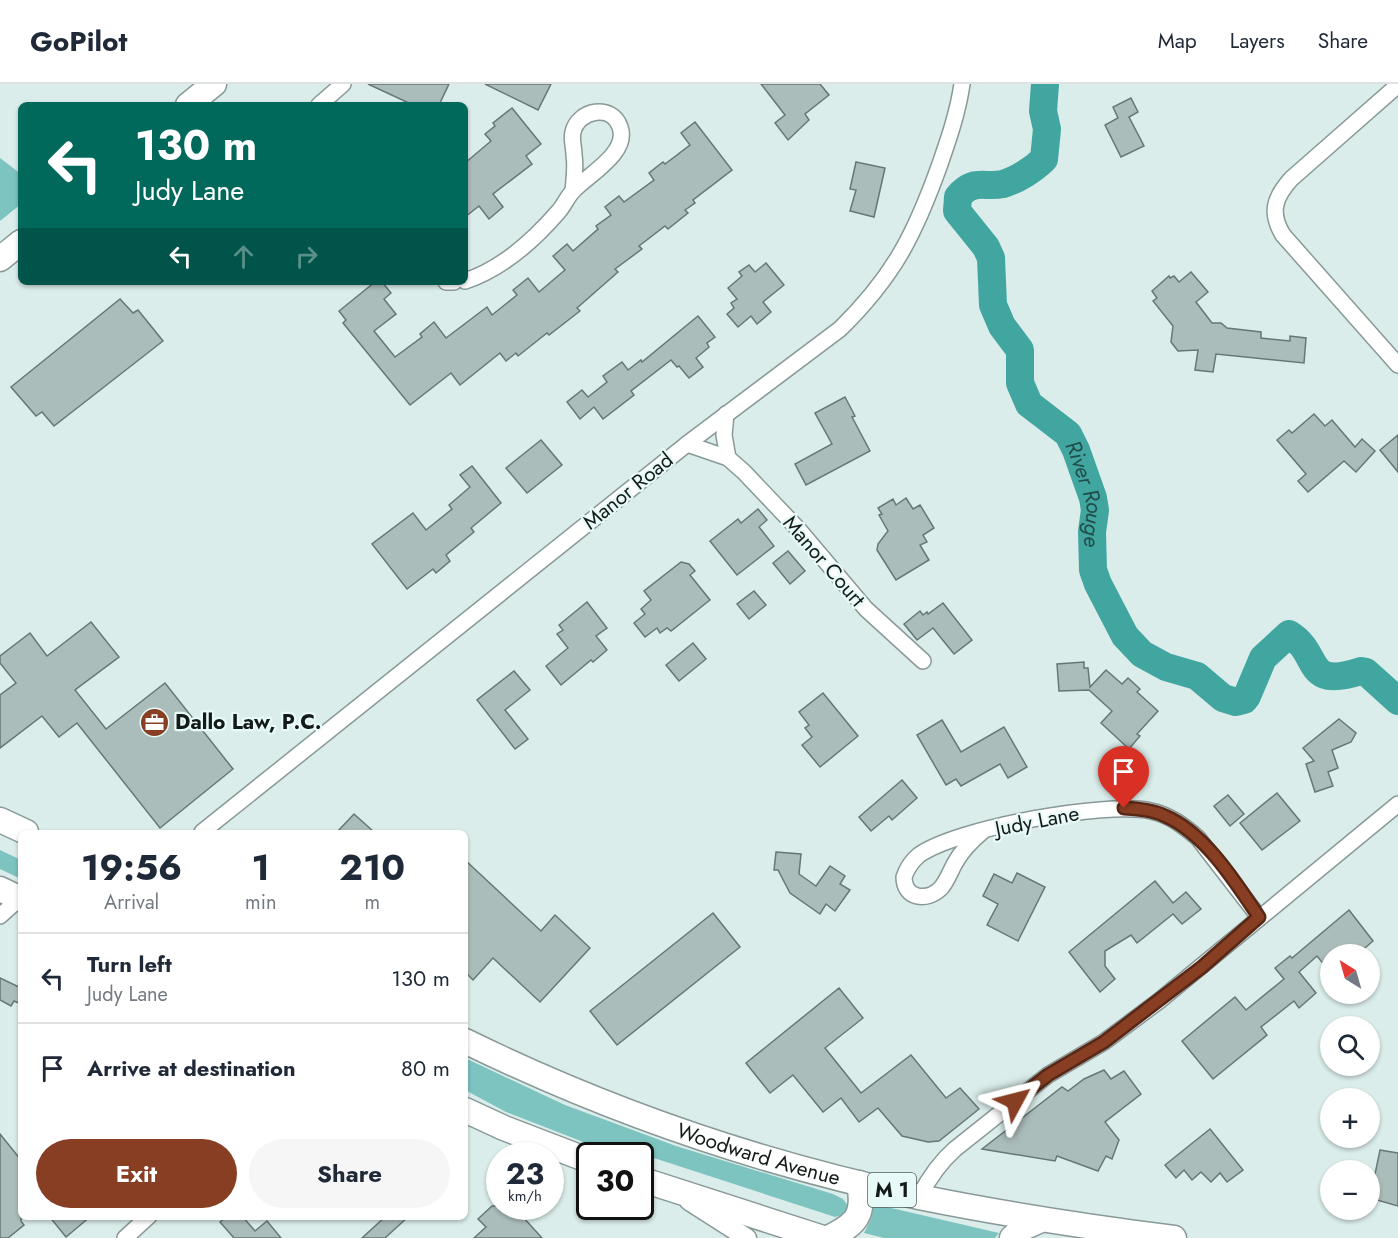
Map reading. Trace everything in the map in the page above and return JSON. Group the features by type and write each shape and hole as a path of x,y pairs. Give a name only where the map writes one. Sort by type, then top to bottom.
{"main road":[{"path":"192,102 214,84"},
{"path":"0,260 18,245"},
{"path":"0,820 22,830"},
{"path":"0,834 18,837"},
{"path":"0,889 18,898"},
{"name":"Woodward Avenue","path":"468,1042 519,1066 642,1116 731,1147 859,1183 1041,1220 1174,1238"},
{"path":"468,1111 576,1156"},
{"path":"828,1238 844,1230 859,1215 862,1197 859,1183"},
{"path":"654,1184 823,1238"},
{"path":"1012,1238 1023,1228 1041,1220"}],"street":[{"path":"322,102 343,84"},
{"name":"Manor Road","path":"204,830 687,444 856,314 888,275 910,239 930,193 955,119 962,84"},
{"path":"1398,85 1291,179 1280,191 1275,204 1276,224 1283,234 1398,365"},
{"path":"468,280 504,263 560,210 573,191 614,153 621,144 622,134 619,122 612,116 600,111 587,114 579,120 573,131 575,170 573,191"},
{"path":"726,414 724,435 728,458"},
{"name":"Manor Court","path":"687,444 728,458 744,472 800,531 866,609 923,661"},
{"path":"919,1197 929,1177 955,1149 1048,1075 1104,1042 1202,967 1259,917 1398,804"},
{"name":"Judy Lane","path":"983,831 960,854 939,890 923,897 912,896 904,884 906,871 920,855 941,844 983,831 1017,822 1104,809 1139,809 1164,815 1187,828 1223,868 1259,917"},
{"path":"0,916 18,901"},
{"path":"675,1192 747,1238"},
{"path":"125,1238 145,1220"}],"shaded area":[{"path":"0,158 18,172 18,206 0,221"},
{"path":"0,850 18,859 18,878 0,869"},
{"path":"468,1059 565,1105 676,1146 833,1194 843,1199 848,1206 843,1215 835,1217 654,1158 654,1142 583,1142 506,1112 468,1092"},
{"path":"874,1204 999,1233 995,1238 884,1238 864,1233 871,1219"}],"building":[{"path":"368,84 449,84 440,102 407,102"},
{"path":"485,84 551,84 538,110"},
{"path":"761,84 820,84 829,95 805,114 809,120 788,140 775,123 785,115"},
{"path":"1131,98 1138,112 1129,117 1144,146 1121,157 1105,125 1118,118 1113,107"},
{"path":"512,108 541,144 526,156 532,164 493,194 503,207 489,219 479,206 468,215 468,160 491,141 485,134 495,126 493,123"},
{"path":"695,122 732,170 693,200 695,203 685,210 688,213 668,229 665,226 639,246 642,249 615,269 618,272 577,308 580,311 518,356 516,353 506,361 500,353 460,385 451,373 410,405 343,323 346,320 339,311 371,285 384,285 391,293 384,299 396,314 374,331 395,357 422,337 420,334 434,322 446,338 487,307 492,315 517,295 513,290 528,278 539,292 565,270 553,256 567,244 573,251 598,229 596,226 611,215 605,207 619,196 624,202 654,180 649,173 690,145 681,133"},
{"path":"856,162 885,168 874,217 850,211 856,190 850,189"},
{"path":"766,263 784,285 763,302 771,312 757,324 751,316 738,327 727,314 734,308 731,303 737,299 728,288 742,276 739,272 749,265 755,272"},
{"path":"1191,272 1208,292 1196,302 1212,323 1221,323 1227,328 1261,332 1261,338 1290,341 1290,336 1306,338 1304,363 1216,354 1213,372 1195,370 1198,350 1178,351 1171,342 1173,326 1153,301 1157,298 1152,291 1169,276 1170,278 1174,276 1179,282"},
{"path":"120,299 133,313 138,310 163,341 54,426 42,412 36,416 11,387"},
{"path":"698,316 715,337 707,343 709,347 696,358 703,367 689,378 671,360 631,391 634,395 603,419 594,407 580,419 567,402 582,390 588,397 607,382 603,376 622,362 628,370 641,360 642,362"},
{"path":"845,397 855,416 852,417 870,451 806,485 795,464 832,444 815,413"},
{"path":"1314,414 1325,426 1332,420 1355,447 1362,439 1375,451 1356,472 1344,461 1308,492 1298,481 1306,474 1277,440 1289,430 1292,433"},
{"path":"1398,435 1398,472 1380,450"},
{"path":"541,440 562,465 527,493 506,468"},
{"path":"472,466 501,503 471,528 474,532 446,555 450,561 436,573 433,569 407,589 372,544 413,513 426,530 452,509 449,505 470,487 460,475"},
{"path":"906,498 913,509 920,505 934,528 923,535 927,542 920,545 929,560 896,580 877,550 878,544 888,531 879,515 882,514 878,508 893,499 896,505"},
{"path":"758,509 767,520 759,527 774,546 737,575 710,541 738,519 741,523"},
{"path":"788,551 805,571 790,584 773,563"},
{"path":"681,562 689,564 695,571 690,575 710,600 671,631 667,628 660,633 657,628 645,637 634,623 645,614 641,609 651,600 644,591"},
{"path":"754,591 766,605 749,619 737,604"},
{"path":"587,602 607,628 596,636 607,650 561,685 546,666 568,648 557,634 563,630 559,625"},
{"path":"943,603 972,640 954,654 933,628 917,640 904,624 920,611 923,615 927,612 928,614"},
{"path":"91,622 119,657 75,690 106,729 165,683 233,769 160,828 77,723 59,737 42,716 0,748 0,695 16,683 0,663 0,656 30,633 47,656"},
{"path":"693,643 706,659 679,681 666,665"},
{"path":"1084,662 1084,668 1088,668 1090,687 1106,670 1122,684 1128,678 1140,689 1137,692 1158,711 1137,734 1140,736 1129,749 1101,723 1112,711 1089,690 1059,691 1057,664"},
{"path":"514,671 530,690 505,710 528,739 515,749 477,700"},
{"path":"823,693 858,736 820,767 802,745 812,737 805,728 809,725 799,712"},
{"path":"1339,719 1356,733 1351,742 1332,750 1338,768 1328,772 1333,786 1315,792 1306,764 1314,761 1303,748"},
{"path":"942,720 961,752 1004,727 1027,767 1008,778 1000,764 961,786 956,779 946,785 917,735"},
{"path":"902,780 917,798 892,820 889,816 871,831 859,817"},
{"path":"1277,793 1300,821 1262,850 1240,823"},
{"path":"1228,795 1244,814 1230,826 1214,806"},
{"path":"354,814 372,830 339,830"},
{"path":"776,852 801,854 799,874 816,886 830,866 845,876 840,884 850,890 835,911 826,904 820,914 790,893 778,870 774,870"},
{"path":"468,863 541,931 555,915 590,948 540,1002 493,958 473,980 468,975"},
{"path":"1017,873 1045,887 1018,941 987,925 998,904 983,896 994,874 1012,883"},
{"path":"1155,881 1173,903 1186,892 1201,909 1182,924 1173,914 1137,943 1131,935 1105,951 1105,966 1115,979 1100,992 1069,952"},
{"path":"1349,910 1373,941 1370,944 1320,944 1320,960 1317,956 1299,972 1316,993 1299,1008 1294,1001 1261,1027 1267,1035 1213,1079 1182,1041 1235,997 1246,1010 1284,979 1275,968 1290,956 1292,958"},
{"path":"713,913 740,947 617,1045 590,1011"},
{"path":"0,978 18,987 18,1003 14,1001 11,1006 0,1000"},
{"path":"839,988 863,1018 825,1048 861,1093 911,1055 946,1098 960,1088 979,1109 939,1141 928,1142 902,1136 878,1108 859,1122 841,1098 823,1112 793,1075 770,1093 746,1063"},
{"path":"1104,1070 1111,1079 1124,1071 1141,1094 1105,1122 1119,1140 1112,1159 1106,1156 1098,1171 1057,1156 1055,1161 982,1149 1062,1087 1068,1091 1084,1079"},
{"path":"1210,1129 1243,1170 1227,1182 1220,1173 1211,1182 1201,1172 1192,1180 1184,1170 1176,1178 1165,1165"},
{"path":"0,1134 18,1156 18,1220 21,1220 24,1225 8,1238 0,1238"},
{"path":"1380,1150 1398,1153 1398,1206 1380,1201 1380,1160 1378,1160"},
{"path":"486,1212 486,1220 526,1220 542,1238 474,1238 486,1227 478,1219"},
{"path":"52,1220 86,1220 66,1237"},
{"path":"222,1220 245,1220 255,1231 267,1221 281,1238 234,1238 220,1222"},
{"path":"382,1220 405,1220 385,1238 362,1238"}],"waterway":[{"name":"River Rouge","path":"1045,84 1043,111 1047,129 1044,159 1025,174 1003,184 979,185 963,191 958,197 957,211 986,247 991,258 993,305 1002,326 1020,350 1020,383 1029,404 1068,434 1076,450 1095,510 1092,532 1093,570 1125,636 1142,654 1166,667 1197,676 1223,698 1236,702 1244,700 1247,696 1263,658 1289,634 1299,642 1321,673 1342,676 1361,671 1366,672 1398,701"}],"place":[{"name":"Dallo Law, P.C.","path":"154,722"}],"route":[{"path":"1015,1101 1048,1075 1104,1042 1202,967 1259,917 1208,849 1187,828 1164,815 1124,808"}]}
